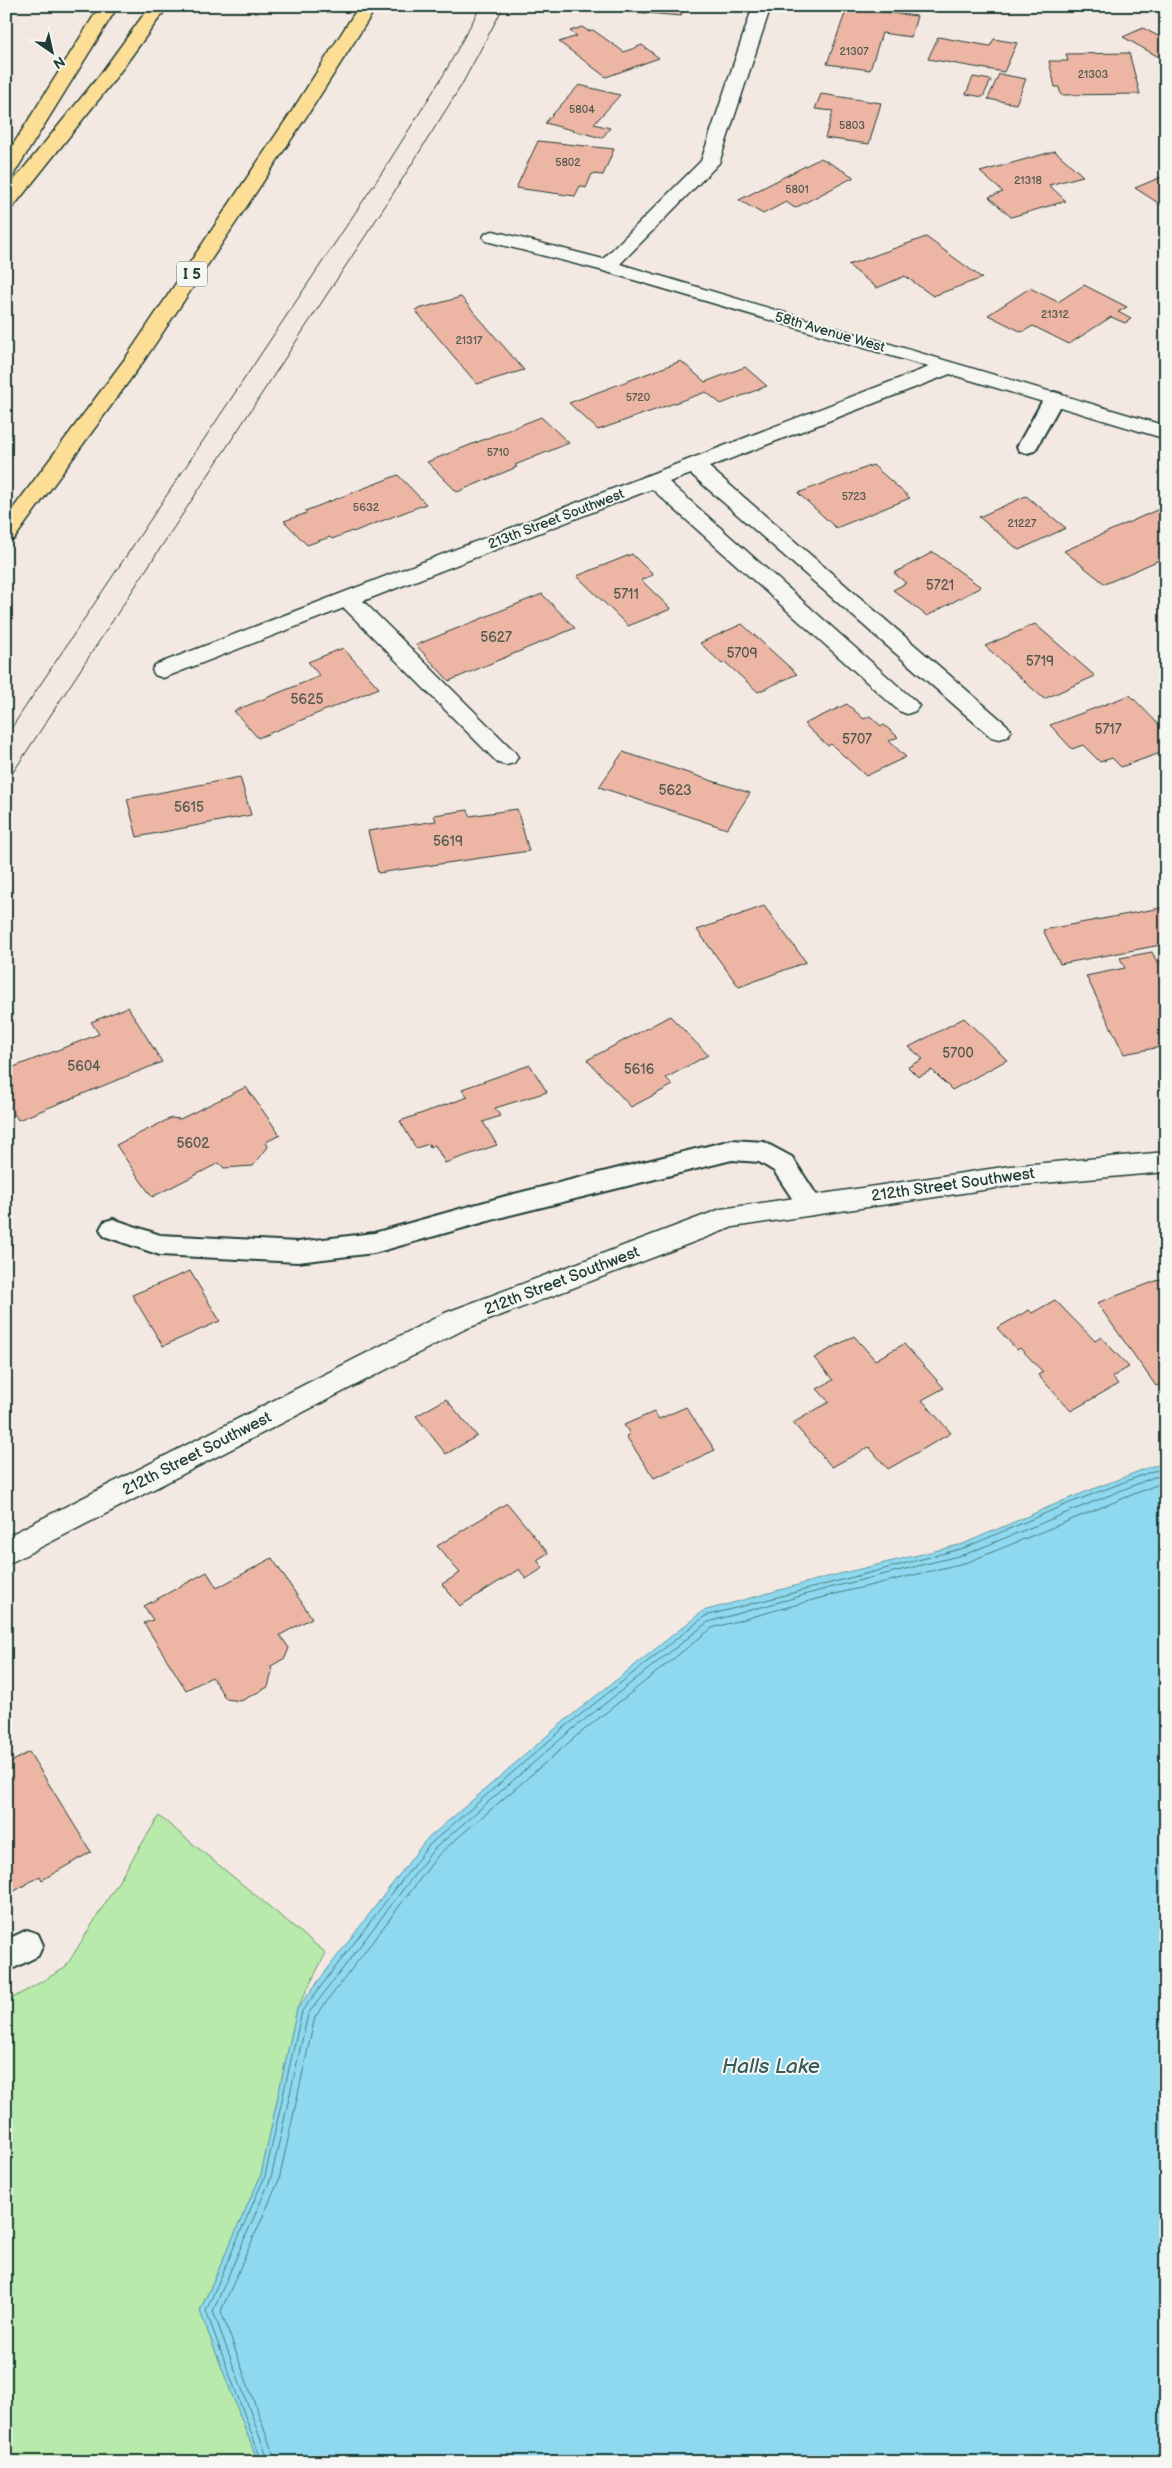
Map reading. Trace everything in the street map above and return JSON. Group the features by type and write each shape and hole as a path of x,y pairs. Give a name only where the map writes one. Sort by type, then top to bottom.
{"highway":[{"path":"6,172 109,6"},
{"path":"6,203 105,80 159,6"},
{"name":"I 5","path":"6,534 136,359 301,111 368,6"}],"street":[{"path":"607,266 710,163 762,6"},
{"name":"58th Avenue West","path":"493,237 607,266 1166,433"},
{"name":"213th Street Southwest","path":"163,670 949,367"},
{"path":"694,465 999,731"},
{"path":"655,481 908,706"},
{"path":"348,599 506,757"},
{"name":"212th Street Southwest","path":"6,1552 455,1321 731,1217 1010,1176 1166,1162"}],"lane":[{"path":"1026,447 1054,398"},
{"path":"113,1228 160,1245 210,1248 298,1252 374,1243 506,1206 732,1150 764,1152 783,1164 810,1205"}],"green space":[{"path":"159,1816 326,1953 297,2009 261,2175 200,2311 258,2462 6,2462 6,2002 65,1968"}],"water":[{"name":"Halls Lake","path":"1166,1465 1166,2462 258,2462 200,2311 261,2175 297,2009 425,1841 562,1723 703,1611 827,1577 963,1544 1065,1500 1152,1466"}],"building":[{"path":"613,6 684,6 681,16 612,10"},
{"path":"847,8 917,16 911,37 882,33 870,70 827,64"},
{"path":"582,27 588,31 593,30 624,52 642,45 659,58 606,77 559,42 577,36 570,31"},
{"path":"1143,28 1158,36 1166,32 1166,61 1123,37"},
{"path":"938,37 990,46 994,39 1017,43 1004,72 928,59"},
{"path":"1129,53 1140,94 1061,95 1059,87 1055,87 1049,61 1068,61 1066,54"},
{"path":"999,74 1026,79 1016,104 988,99"},
{"path":"973,77 991,80 983,97 966,94"},
{"path":"579,85 620,95 594,124 610,128 602,138 545,123"},
{"path":"821,94 881,103 869,144 825,138 833,111 815,109"},
{"path":"538,141 614,149 603,175 592,174 586,188 580,186 575,196 516,188"},
{"path":"1055,151 1083,176 1049,185 1066,201 1011,217 989,197 1003,192 980,172"},
{"path":"821,158 854,177 795,208 786,202 763,214 739,200"},
{"path":"1166,175 1166,208 1135,188"},
{"path":"926,237 982,278 933,296 905,276 877,288 848,265"},
{"path":"1084,285 1127,307 1118,312 1131,319 1125,323 1111,317 1069,344 1033,326 1022,332 988,315 1030,288 1058,302"},
{"path":"461,297 524,370 477,384 415,310"},
{"path":"681,361 705,382 745,367 767,386 721,404 706,392 598,430 569,403"},
{"path":"541,417 569,443 457,492 427,462"},
{"path":"873,465 910,498 836,528 798,493"},
{"path":"398,475 426,504 353,532 307,545 284,521 307,513 305,511"},
{"path":"1026,496 1066,528 1019,550 979,517"},
{"path":"1166,506 1166,557 1105,584 1064,551"},
{"path":"933,552 981,587 927,616 893,590 906,583 894,573"},
{"path":"632,554 653,575 641,580 671,609 628,626 577,576"},
{"path":"542,594 575,628 449,681 416,645"},
{"path":"742,624 797,674 758,692 725,662 722,664 700,643"},
{"path":"1035,624 1095,676 1044,699 985,646"},
{"path":"343,648 379,688 258,738 234,711 320,676 308,662"},
{"path":"1130,695 1166,732 1166,751 1121,767 1112,758 1100,762 1083,745 1072,749 1050,725"},
{"path":"847,704 864,719 870,716 898,737 889,741 906,757 866,776 831,744 828,746 804,724"},
{"path":"623,752 750,793 727,829 599,787"},
{"path":"240,777 251,815 137,837 127,799"},
{"path":"517,809 529,851 378,873 368,831 436,821 434,815 468,810 470,816"},
{"path":"764,906 806,962 739,987 697,930"},
{"path":"1166,907 1166,944 1060,964 1043,930"},
{"path":"1152,952 1157,962 1166,960 1166,1046 1124,1054 1086,976 1125,968 1120,958"},
{"path":"128,1007 162,1062 18,1120 6,1100 6,1070 99,1034 91,1022"},
{"path":"670,1016 708,1055 666,1078 673,1085 631,1107 587,1060"},
{"path":"964,1018 1007,1060 952,1090 932,1070 918,1077 908,1067 923,1059 909,1047"},
{"path":"530,1065 547,1092 495,1108 500,1116 483,1122 497,1145 445,1163 435,1145 430,1147 429,1144 416,1148 400,1121 468,1097 462,1089"},
{"path":"246,1087 280,1135 266,1142 268,1147 253,1166 224,1168 219,1163 152,1197 116,1145 171,1118 180,1119"},
{"path":"190,1271 220,1321 163,1346 132,1295"},
{"path":"1164,1278 1166,1281 1166,1391 1161,1384 1156,1386 1097,1303"},
{"path":"1055,1300 1095,1341 1101,1337 1129,1367 1112,1377 1118,1384 1071,1411 1038,1375 1043,1372 1020,1348 1017,1350 997,1328 1029,1310 1032,1313"},
{"path":"854,1336 875,1360 904,1344 944,1388 922,1400 951,1433 888,1469 869,1447 832,1467 793,1423 829,1402 817,1389 833,1380 814,1358"},
{"path":"446,1399 477,1436 446,1454 416,1416"},
{"path":"686,1407 715,1450 654,1478 626,1436 630,1434 624,1425 654,1412 659,1419"},
{"path":"507,1503 548,1553 537,1560 543,1568 526,1579 519,1569 460,1606 442,1584 460,1573 437,1546"},
{"path":"272,1558 312,1618 280,1635 289,1648 285,1658 271,1666 272,1672 268,1687 241,1701 226,1699 212,1677 186,1690 144,1623 153,1620 144,1606 207,1572 217,1588"},
{"path":"29,1752 91,1852 42,1880 40,1876 6,1896 6,1765"}],"tram line":[{"path":"6,736 383,171 444,74 481,6"},
{"path":"6,783 391,197 461,86 504,6"}]}
